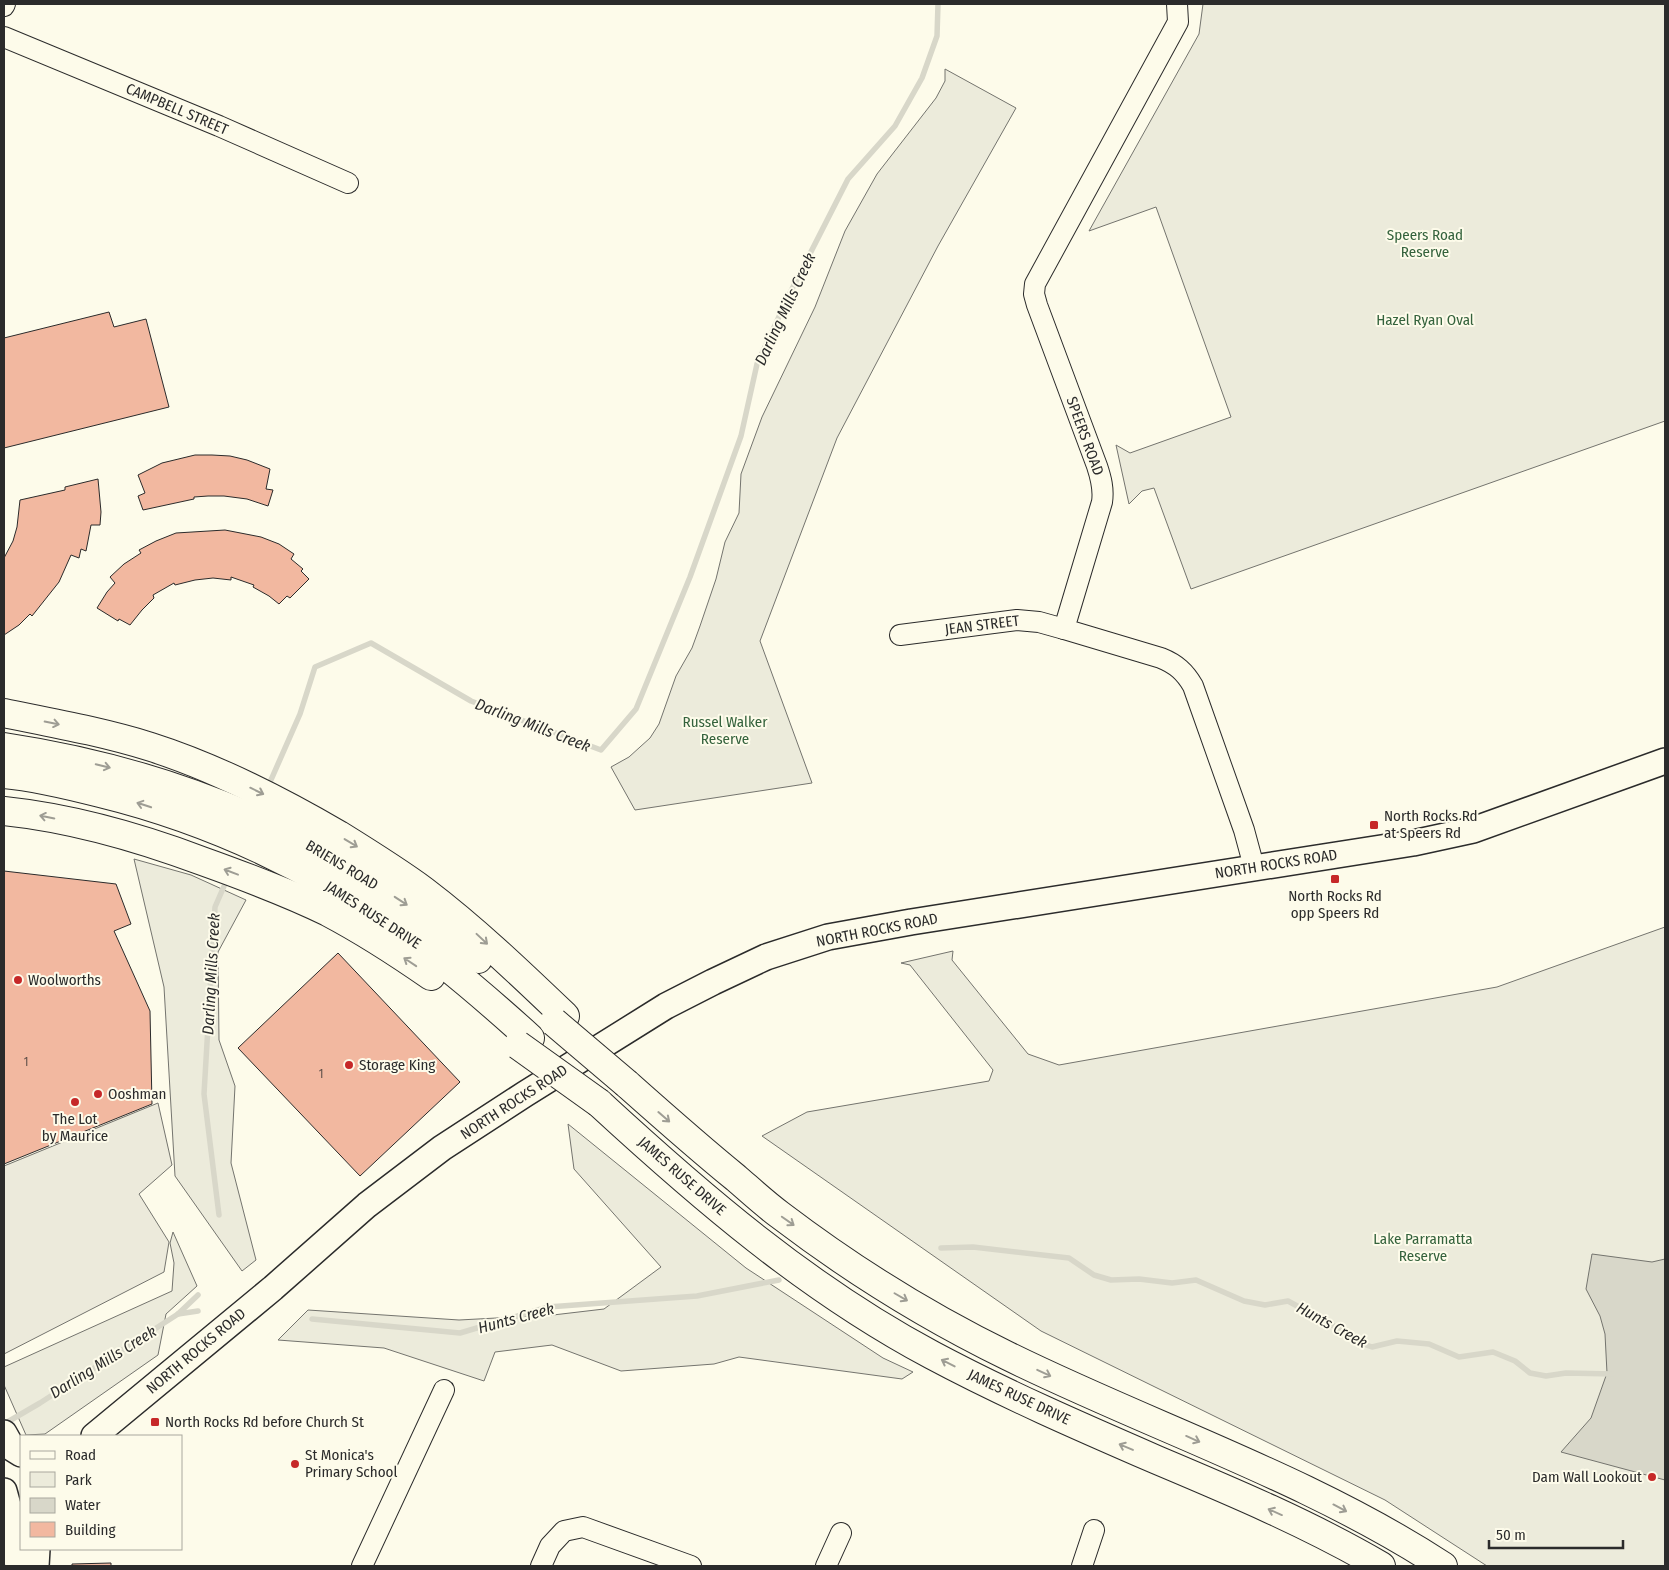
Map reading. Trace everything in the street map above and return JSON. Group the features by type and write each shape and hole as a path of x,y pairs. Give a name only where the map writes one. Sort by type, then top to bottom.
{"highway":[{"path":"4,714 131,741 213,770 299,841"},
{"name":"BRIENS ROAD","path":"4,748 127,772 196,808 249,816 359,873 411,907 560,1019 628,1084 779,1215 890,1291 1007,1356 1314,1494 1420,1551 1443,1566"},
{"path":"4,774 85,789 137,802 196,808"},
{"path":"4,811 43,816 90,826 176,852 277,890 326,911 406,958 484,1015 524,1041"},
{"name":"JAMES RUSE DRIVE","path":"299,841 340,892 414,941 476,990 524,1041 599,1103 713,1203 813,1282 876,1323 930,1354 991,1385 1096,1434 1295,1521 1352,1549 1381,1566"}],"main road":[{"name":"NORTH ROCKS ROAD","path":"96,1434 273,1288 367,1205 442,1148 658,1011 766,957 828,937 920,920 1413,842 1473,830 1665,761"},
{"path":"9,1502 18,1566"},
{"path":"36,1566 37,1550"}],"street":[{"name":"SPEERS ROAD","path":"1064,629 1103,495 1097,466 1037,305 1034,294 1035,284 1178,22 1177,4"},
{"name":"CAMPBELL STREET","path":"4,36 219,126 348,183"},
{"name":"JEAN STREET","path":"900,635 1017,620 1039,622 1064,629"},
{"path":"1064,629 1162,658 1172,662 1184,672 1193,686 1244,830 1254,867"},
{"path":"362,1566 444,1390"},
{"path":"541,1566 550,1546 564,1531 583,1528 690,1566"},
{"path":"1082,1566 1094,1530"},
{"path":"826,1566 841,1533"}],"green space":[{"name":"Speers Road Reserve","path":"1203,4 1665,4 1665,421 1191,589 1154,488 1142,491 1129,504 1116,445 1130,453 1231,417 1156,207 1089,231 1199,34"},
{"name":"Russel Walker Reserve","path":"945,69 1016,108 938,246 837,438 760,641 812,783 635,810 611,767 629,757 650,738 659,724 676,676 692,648 716,579 725,542 739,513 741,474 762,417 815,307 845,231 877,174 936,98 945,81"},
{"path":"134,859 191,875 246,900 218,952 219,1040 235,1086 231,1163 256,1260 242,1271 175,1176 164,987"},
{"name":"Lake Parramatta Reserve","path":"1665,927 1665,1566 1487,1566 1385,1500 1041,1331 762,1136 807,1112 989,1081 993,1070 910,965 901,963 953,951 952,960 1028,1054 1059,1065 1497,987"},
{"path":"568,1124 746,1268 883,1358 913,1372 902,1379 739,1357 714,1364 621,1371 552,1345 495,1352 484,1381 384,1348 278,1340 308,1310 459,1320 553,1315 604,1309 661,1267 574,1169"},
{"path":"173,1232 197,1286 166,1314 158,1355 45,1434 26,1435 4,1385 4,1367 172,1291 174,1263 170,1243"}],"shaded area":[{"path":"158,1103 172,1165 139,1194 169,1242 164,1272 4,1354 4,1166"}],"water":[{"path":"1592,1254 1652,1262 1665,1259 1665,1480 1561,1452 1591,1418 1607,1373 1605,1334 1600,1316 1586,1289"}],"building":[{"path":"109,312 114,327 146,319 169,407 4,448 4,338"},
{"path":"195,455 230,456 270,469 266,489 273,490 268,506 247,499 208,496 194,497 194,499 143,510 138,496 145,493 138,475 162,463"},
{"path":"98,479 101,512 100,525 91,525 86,551 81,549 79,558 71,555 59,582 32,616 30,614 19,625 4,635 4,558 13,541 17,527 20,500 65,490 65,487"},
{"path":"225,530 261,537 279,544 294,554 291,559 303,569 301,571 309,579 290,598 287,596 279,604 253,587 254,585 231,577 231,580 213,578 175,585 174,583 153,595 154,598 130,625 119,619 118,621 97,608 115,583 110,577 124,564 141,553 139,550 176,533"},
{"path":"4,871 116,884 131,924 114,931 150,1011 152,1104 4,1164"},
{"name":"Storage King","path":"338,953 460,1082 360,1176 238,1048"},
{"path":"111,1563 111,1566 72,1566 72,1564"}],"waterway":[{"name":"Darling Mills Creek","path":"267,789 300,714 315,667 371,643 471,701 601,750 636,709 690,577 741,436 757,364 790,293 848,179 895,126 922,78 937,36 938,4"},
{"name":"Darling Mills Creek","path":"219,1215 204,1094 215,907 228,877"},
{"name":"Hunts Creek","path":"941,1248 973,1247 1069,1258 1094,1275 1111,1280 1139,1279 1172,1283 1196,1280 1244,1301 1265,1305 1288,1301 1341,1330 1355,1341 1372,1347 1397,1341 1429,1344 1459,1357 1493,1352 1515,1361 1530,1373 1546,1376 1566,1373 1614,1374"},
{"name":"Hunts Creek","path":"312,1319 460,1333 548,1307 697,1296 779,1280"},
{"name":"Darling Mills Creek","path":"4,1424 178,1314 198,1295"},
{"name":"Hunts Creek","path":"178,1314 198,1311"}],"place":[{"name":"North Rocks Rd at Speers Rd","path":"1374,825"},
{"name":"North Rocks Rd opp Speers Rd","path":"1335,879"},
{"name":"Woolworths","path":"18,980"},
{"name":"Storage King","path":"349,1065"},
{"name":"Ooshman","path":"98,1094"},
{"name":"The Lot by Maurice","path":"75,1102"},
{"name":"North Rocks Rd before Church St","path":"155,1422"},
{"name":"St Monica's Primary School","path":"295,1464"},
{"name":"Dam Wall Lookout","path":"1652,1477"}],"park label":[{"name":"Hazel Ryan Oval","path":"1425,320"}]}
